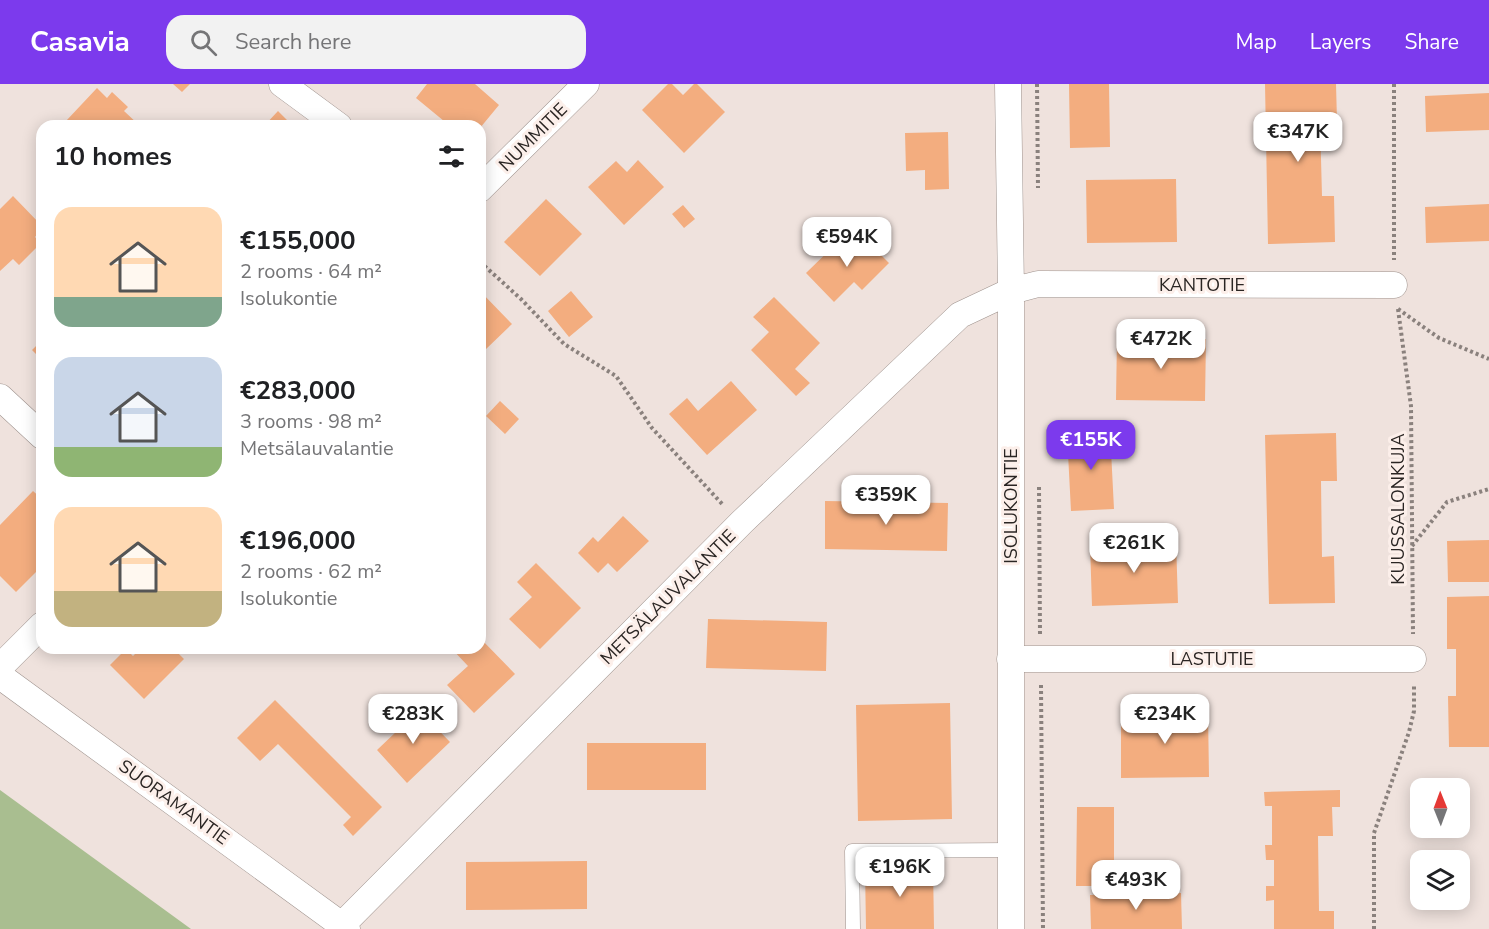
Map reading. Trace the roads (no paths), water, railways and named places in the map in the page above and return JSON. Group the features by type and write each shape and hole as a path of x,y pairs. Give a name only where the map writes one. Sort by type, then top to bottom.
{"street":[{"path":"282,84 331,120"},
{"name":"NUMMITIE","path":"486,183 586,84"},
{"name":"ISOLUKONTIE","path":"1008,84 1011,291 1011,929"},
{"name":"KANTOTIE","path":"1011,291 1038,284 1396,297"},
{"name":"METSÄLAUVALANTIE","path":"344,927 742,522 960,315 1011,291"},
{"path":"0,397 36,430"},
{"path":"0,667 36,632"},
{"name":"LASTUTIE","path":"1010,660 1413,658"},
{"name":"SUORAMANTIE","path":"0,676 344,927"}],"lane":[{"path":"853,929 852,851 1010,850"}]}
